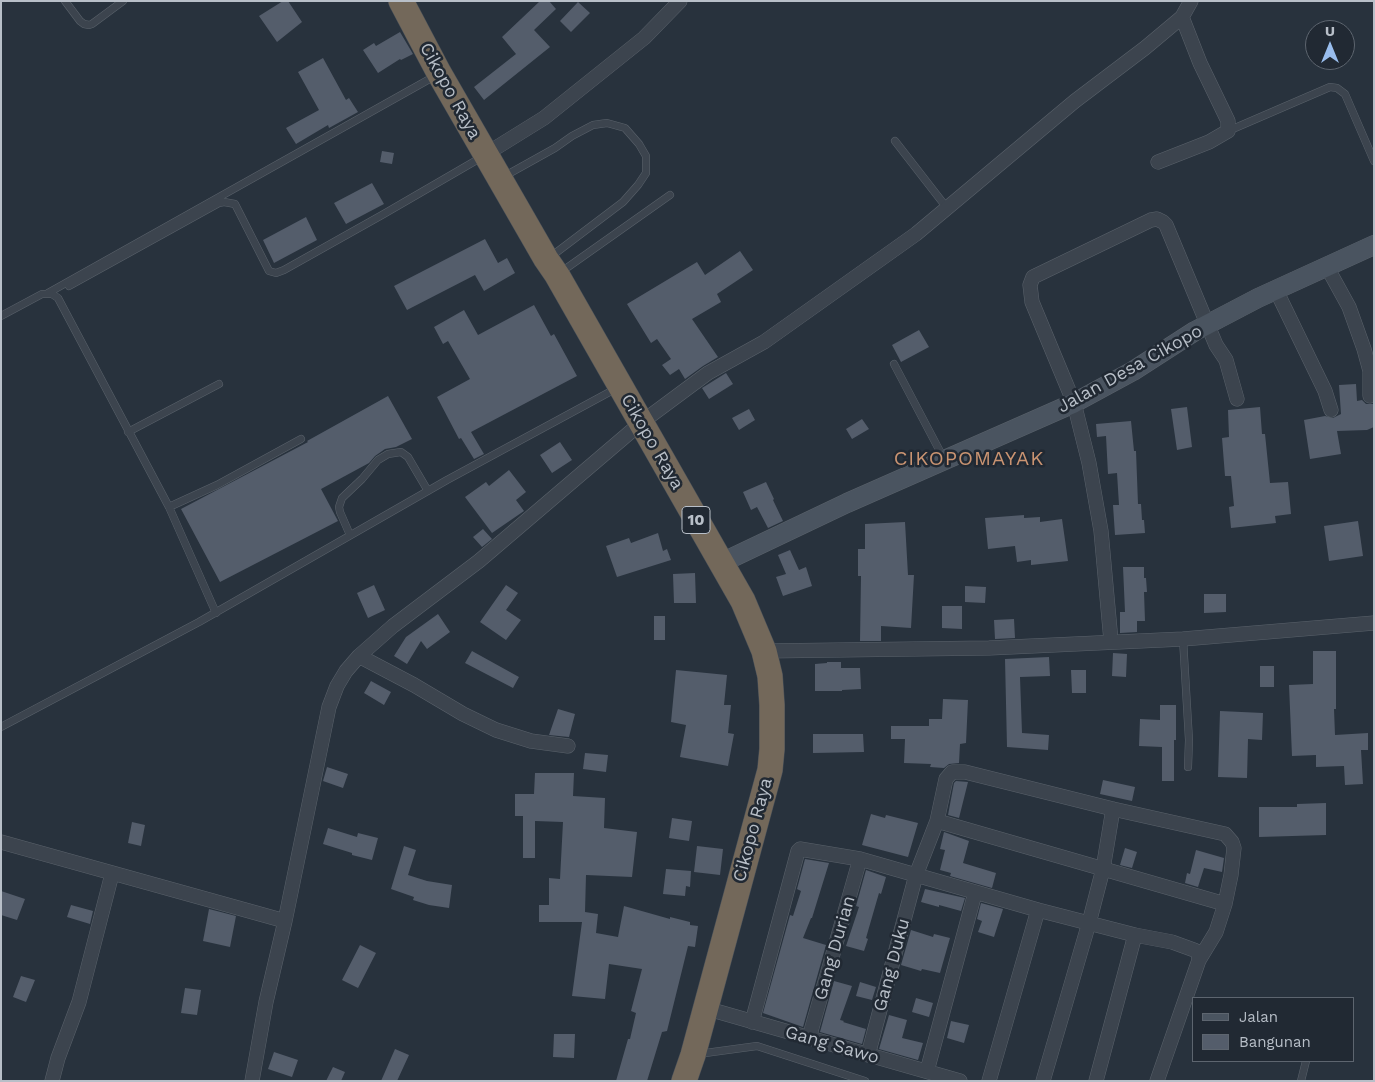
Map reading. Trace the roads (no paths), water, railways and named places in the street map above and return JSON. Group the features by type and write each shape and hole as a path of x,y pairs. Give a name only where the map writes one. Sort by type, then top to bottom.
{"highway":[{"name":"Cikopo Raya","path":"402,3 439,73 642,422 743,601 764,651 770,676 772,705 770,770 693,1055 684,1081"}],"main road":[{"name":"Jalan Desa Cikopo","path":"721,563 944,459 1074,403 1133,371 1207,326 1276,290 1374,245"}],"street":[{"path":"486,154 544,118 644,38 680,1"},
{"path":"252,1081 266,1002 329,707 337,686 346,671 359,656 393,626 479,561 642,422 708,374 772,336 916,234 1075,101 1145,48 1182,17 1192,1"},
{"path":"1158,162 1209,142 1228,130 1228,122 1200,63 1182,17"},
{"path":"1111,641 1097,504 1074,403 1032,302 1030,285 1033,277 1151,220 1158,219 1166,225 1207,326 1226,360 1237,399"},
{"path":"1327,267 1349,307 1364,349 1370,371 1370,396"},
{"path":"1276,290 1325,391 1330,410"},
{"path":"764,651 989,648 1263,634 1374,623"},
{"path":"359,656 463,714 496,730 531,741 568,746"},
{"name":"Gang Duku","path":"868,1055 916,875 937,821 946,779 950,773 956,771 965,772 1113,810"},
{"path":"1042,1081 1103,869 1113,810 1225,834 1232,842 1234,848 1230,887 1216,932 1200,960 1157,1081"},
{"path":"937,821 1225,904"},
{"path":"1,842 284,921"},
{"path":"752,1022 800,849 860,859 975,893 1089,922 1135,936 1188,946 1198,952 1200,960"},
{"name":"Gang Durian","path":"809,1038 860,859"},
{"path":"52,1081 58,1058 80,1002 112,874"},
{"path":"927,1072 975,893"},
{"path":"989,1081 1038,910"},
{"path":"1096,1081 1135,936"},
{"name":"Gang Sawo","path":"705,1008 960,1081"}],"lane":[{"path":"65,1 80,22 89,25 123,1"},
{"path":"1,316 48,293 439,73"},
{"path":"1228,130 1330,87 1338,88 1345,94 1374,161"},
{"path":"500,178 593,125 607,123 625,128 639,144 646,156 646,173 638,185 623,202 552,267"},
{"path":"895,141 947,208"},
{"path":"70,286 219,203 224,202 235,204 269,271 276,273 366,224 486,154"},
{"path":"552,267 670,195"},
{"path":"48,293 58,298 169,507 216,613"},
{"path":"894,364 944,459"},
{"path":"128,432 219,384"},
{"path":"1,727 216,613 428,491 620,387"},
{"path":"169,507 217,485 301,439"},
{"path":"350,536 340,512 339,507 342,498 378,460 388,454 397,452 408,458 428,491"},
{"path":"1183,639 1189,740 1188,767"},
{"path":"693,1055 757,1046 865,1081"},
{"path":"1300,1081 1306,1062"}],"district":[{"name":"CIKOPOMAYAK","path":"969,459"}]}
